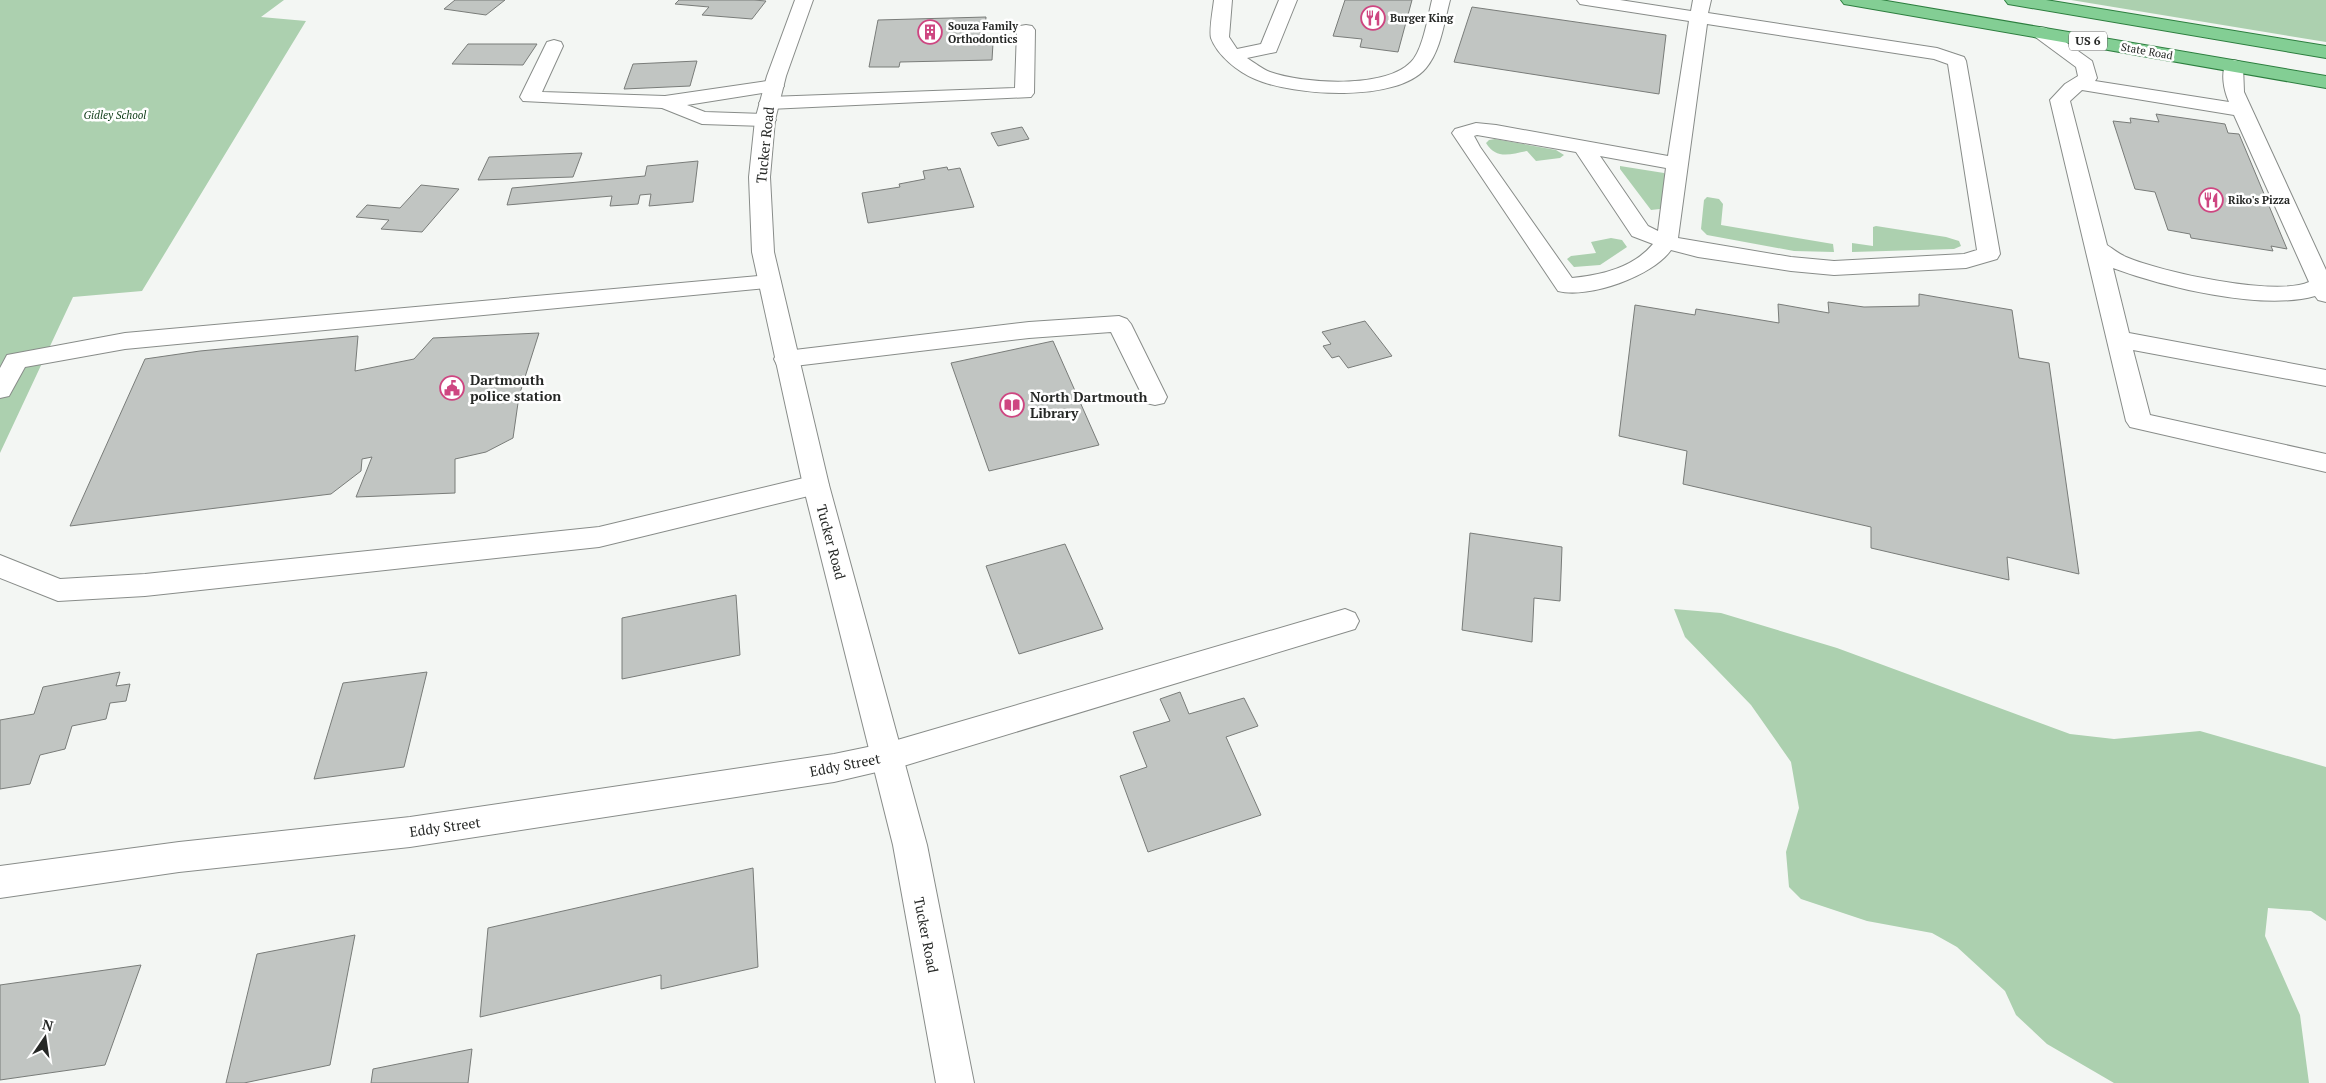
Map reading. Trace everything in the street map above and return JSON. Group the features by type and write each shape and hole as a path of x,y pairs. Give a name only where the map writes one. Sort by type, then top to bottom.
{"main road":[{"name":"Tucker Road","path":"804,0 770,103 760,160 760,222 763,252 816,486 910,845 955,1083"},
{"path":"1223,0 1220,37 1236,58 1263,76 1300,84 1355,85 1392,82 1413,72 1424,58 1441,0"},
{"path":"1236,58 1269,48 1288,0"},
{"path":"1584,148 1640,231 1666,242 1698,250 1791,264 1834,268 1966,261 1989,254 1957,61 1937,54 1700,8 1586,0"},
{"name":"State Road","path":"1850,0 2326,82"},
{"name":"US 6","path":"2014,0 2326,52"},
{"path":"1677,164 1476,129 1462,133 1566,286 1595,283 1619,276 1655,256 1666,242 1700,8"},
{"path":"554,46 530,97 665,102 770,103 1024,93 1026,30"},
{"path":"2040,32 2085,65 2088,78 2060,100 2139,421 2326,463"},
{"path":"1236,58 1306,76 1335,78 1385,72 1401,62 1405,56"},
{"path":"2095,247 2116,261 2149,273 2194,282 2278,294 2324,290 2234,92 2234,66"},
{"path":"2078,84 2243,110"},
{"path":"665,102 702,118 770,103"},
{"path":"0,390 8,362 125,341 770,282"},
{"path":"786,359 1029,330 1119,324 1155,398"},
{"path":"2118,339 2326,378"},
{"path":"0,566 58,590 144,585 599,537 816,486"},
{"name":"Eddy Street","path":"0,882 179,857 419,830 834,768 887,757 1345,621"}],"green space":[{"name":"Gidley School","path":"0,0 284,0 261,17 306,21 142,291 73,297 0,453"},
{"path":"2071,0 2326,0 2326,42"},
{"path":"1495,139 1556,150 1564,155 1560,158 1536,161 1527,151 1499,154 1494,152 1486,143 1489,140"},
{"path":"1620,166 1664,173 1666,175 1662,207 1660,209 1651,210 1620,169"},
{"path":"1707,197 1719,199 1723,204 1721,225 1833,244 1834,252 1794,251 1707,235 1701,229 1704,200"},
{"path":"1873,227 1946,237 1959,241 1961,246 1954,249 1852,252 1852,243 1873,246"},
{"path":"1611,238 1622,240 1627,247 1600,265 1574,267 1567,259 1571,256 1596,253 1591,242"},
{"path":"1674,609 1721,613 1837,648 2070,734 2114,739 2200,731 2326,767 2326,921 2311,911 2268,908 2265,936 2300,1015 2309,1083 2114,1083 2047,1044 2016,1015 2005,991 1957,947 1932,933 1867,921 1801,899 1789,887 1786,852 1799,808 1791,762 1751,705 1685,637"}],"building":[{"path":"455,0 505,0 486,15 444,9"},
{"path":"679,0 766,1 752,19 702,15 709,7 675,4"},
{"name":"Burger King","path":"1345,0 1412,0 1398,52 1360,47 1362,39 1333,36"},
{"path":"1472,7 1666,35 1659,94 1454,62"},
{"name":"Souza Family Orthodontics","path":"986,17 984,43 993,43 992,60 900,62 899,67 869,67 878,20"},
{"path":"468,44 537,44 523,65 452,64"},
{"path":"697,61 690,86 624,89 633,64"},
{"path":"2156,114 2225,124 2228,133 2239,134 2287,249 2271,246 2273,251 2191,238 2190,234 2168,230 2155,192 2135,189 2113,121 2131,123 2130,118 2159,122"},
{"path":"1022,127 1029,139 998,146 991,133"},
{"path":"582,153 573,177 478,180 489,157"},
{"path":"698,161 693,202 649,206 651,194 640,195 638,204 610,206 612,196 507,205 512,188 645,176 647,166"},
{"path":"947,167 948,170 960,168 974,207 868,223 862,193 900,187 899,184 925,179 923,171"},
{"path":"421,185 459,189 422,232 381,229 389,220 356,217 367,205 400,208"},
{"path":"1919,294 2012,310 2019,358 2049,363 2079,574 2007,557 2009,580 1871,548 1871,527 1683,484 1687,451 1619,436 1635,305 1695,315 1696,309 1779,323 1778,304 1829,313 1828,302 1864,307 1919,306"},
{"path":"1365,321 1392,356 1348,368 1339,356 1332,358 1323,346 1331,344 1322,332"},
{"path":"539,333 519,396 513,438 486,452 455,459 455,493 356,497 372,457 362,459 361,471 331,494 70,526 145,359 200,351 358,336 355,371 414,359 433,338"},
{"path":"1053,341 1099,445 989,471 951,363"},
{"path":"1470,533 1562,547 1560,601 1534,598 1532,642 1462,630"},
{"path":"1065,544 1103,629 1019,654 986,566"},
{"path":"736,595 740,655 622,679 622,618"},
{"path":"120,672 116,686 130,684 126,701 110,703 106,719 72,726 65,749 40,755 30,784 0,789 0,720 34,714 43,687"},
{"path":"427,672 404,767 314,779 343,683"},
{"path":"1180,692 1189,714 1244,698 1258,726 1226,737 1261,815 1148,852 1120,776 1147,767 1133,732 1170,721 1160,699"},
{"path":"753,868 758,967 661,989 661,975 480,1017 488,928"},
{"path":"355,935 330,1065 244,1083 226,1083 257,954"},
{"path":"141,965 105,1065 0,1080 0,985"},
{"path":"472,1049 468,1083 371,1083 373,1069"}],"place":[{"name":"Burger King","path":"1373,18"},
{"name":"Souza Family Orthodontics","path":"930,32"},
{"name":"Riko's Pizza","path":"2211,200"},
{"name":"Dartmouth police station","path":"452,388"},
{"name":"North Dartmouth Library","path":"1012,405"}]}
